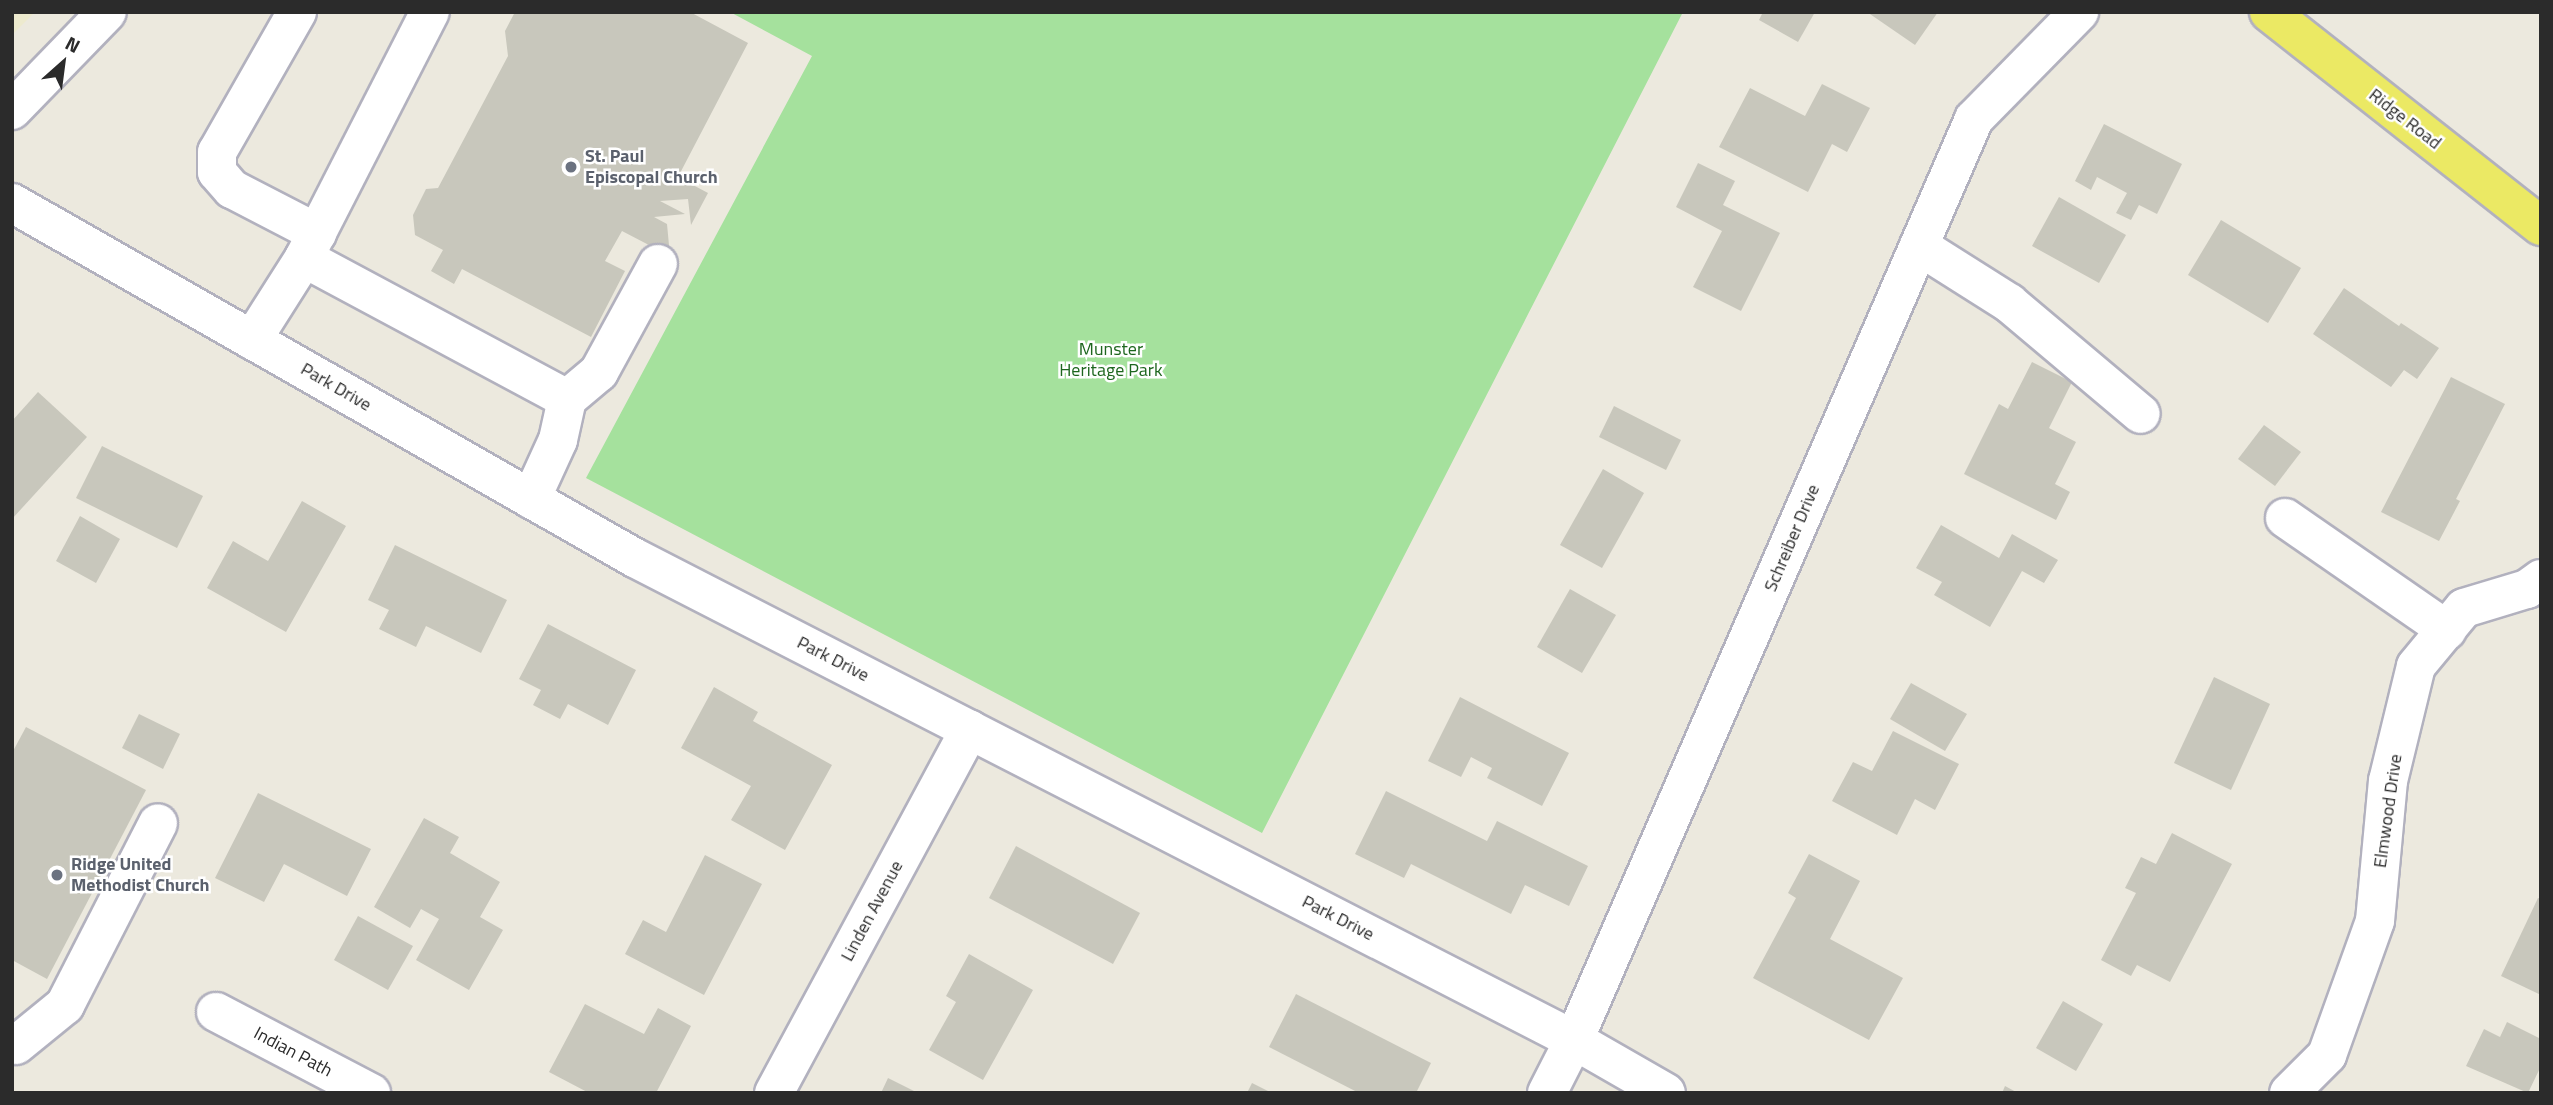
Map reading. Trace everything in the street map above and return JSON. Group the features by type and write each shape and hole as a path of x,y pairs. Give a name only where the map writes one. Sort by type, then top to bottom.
{"main road":[{"name":"Ridge Road","path":"2269,12 2541,226"}],"street":[{"path":"12,110 107,12"},
{"path":"298,12 217,152 217,172 232,189 310,245 567,399"},
{"path":"252,340 310,245 430,12"},
{"name":"Schreiber Drive","path":"1547,1093 1574,1040 1974,118 2079,12"},
{"name":"Park Drive","path":"12,203 635,558 1574,1040 1666,1093"},
{"path":"1919,246 2009,303 2141,414"},
{"path":"531,499 558,440 567,399 599,372 658,264"},
{"path":"2285,518 2447,630"},
{"name":"Elmwood Drive","path":"2290,1093 2327,1055 2375,921 2388,781 2416,666 2464,608 2527,589 2541,579"},
{"name":"Linden Avenue","path":"774,1093 970,729"},
{"path":"14,1047 65,1005 158,823"},
{"name":"Indian Path","path":"216,1012 371,1093"}],"shaded area":[{"path":"12,12 35,12 12,35"}],"green space":[{"name":"Munster Heritage Park","path":"730,12 1683,12 1262,833 586,478 812,56"}],"building":[{"path":"515,12 690,12 748,43 678,177 708,193 691,225 688,199 660,201 685,214 654,217 667,224 670,256 622,231 605,261 625,271 591,337 462,269 454,284 431,271 443,250 415,235 413,215 426,189 438,188 508,56 505,31"},
{"path":"1763,12 1815,12 1798,42 1759,20"},
{"path":"1867,12 1938,12 1915,45"},
{"path":"1822,84 1870,108 1847,152 1832,144 1808,192 1719,147 1750,88 1805,116"},
{"path":"2104,124 2182,164 2157,214 2139,205 2131,220 2116,213 2127,193 2097,177 2091,190 2075,181"},
{"path":"1698,163 1735,181 1723,205 1780,233 1741,311 1693,287 1722,231 1676,207"},
{"path":"2059,197 2126,235 2099,283 2032,246"},
{"path":"2221,220 2301,268 2268,323 2188,275"},
{"path":"2344,288 2399,326 2401,323 2439,348 2417,379 2404,370 2391,387 2313,334"},
{"path":"2032,362 2072,382 2049,428 2076,442 2055,484 2070,492 2056,520 1964,474 1999,404 2008,409"},
{"path":"2451,377 2505,404 2456,499 2460,501 2439,541 2381,512"},
{"path":"38,392 87,437 12,519 12,421"},
{"path":"1614,406 1681,440 1666,470 1599,437"},
{"path":"2264,425 2301,452 2275,486 2238,459"},
{"path":"102,446 203,496 177,548 76,498"},
{"path":"1603,469 1644,493 1602,568 1560,545"},
{"path":"302,501 346,526 286,632 207,588 233,541 268,561"},
{"path":"80,516 120,539 96,583 56,561"},
{"path":"1941,525 1999,558 2012,534 2058,560 2044,583 2022,571 1990,627 1934,595 1942,582 1916,568"},
{"path":"395,545 507,600 481,653 426,626 416,647 379,629 389,610 368,600"},
{"path":"1570,589 1616,615 1582,673 1537,647"},
{"path":"548,624 636,670 608,725 568,704 560,719 533,705 541,690 519,679"},
{"path":"2214,677 2270,704 2231,790 2174,763"},
{"path":"1911,683 1967,714 1945,751 1890,719"},
{"path":"714,687 758,712 753,721 832,765 785,850 731,820 751,786 681,748"},
{"path":"1460,697 1569,753 1542,806 1487,778 1492,768 1471,757 1461,777 1428,761"},
{"path":"139,714 180,734 163,769 122,748"},
{"name":"Ridge United Methodist Church","path":"26,727 146,790 47,979 12,960 12,753"},
{"path":"1893,731 1959,764 1935,810 1915,799 1897,835 1832,801 1853,762 1872,771"},
{"path":"1386,791 1487,841 1497,821 1588,866 1569,906 1525,885 1511,914 1411,864 1404,878 1355,854"},
{"path":"258,793 371,849 347,896 284,864 264,902 215,878"},
{"path":"424,818 459,837 450,853 500,882 480,917 503,930 469,990 416,960 439,919 421,909 410,928 374,907"},
{"path":"2172,833 2232,864 2170,982 2137,965 2131,976 2101,960 2136,893 2125,888 2141,857 2156,864"},
{"path":"1016,846 1140,913 1113,964 989,898"},
{"path":"1809,854 1860,881 1830,939 1903,978 1869,1040 1753,978 1796,898 1788,893"},
{"path":"705,855 762,884 704,995 625,954 643,920 666,932"},
{"path":"2538,898 2541,899 2541,995 2501,976"},
{"path":"358,916 413,946 388,990 334,960"},
{"path":"969,954 1033,990 983,1080 929,1050 956,1002 946,996"},
{"path":"1296,994 1431,1063 1416,1093 1359,1093 1269,1047"},
{"path":"2063,1001 2103,1024 2076,1071 2036,1048"},
{"path":"585,1004 644,1034 658,1008 691,1026 656,1093 589,1093 549,1072"},
{"path":"2507,1022 2541,1039 2541,1066 2528,1093 2466,1066 2484,1029 2500,1037"},
{"path":"888,1078 918,1093 881,1093"},
{"path":"1252,1083 1272,1093 1247,1093"},
{"path":"2005,1086 2018,1093 2002,1093"}],"place":[{"name":"St. Paul Episcopal Church","path":"571,167"},
{"name":"Ridge United Methodist Church","path":"57,875"}]}
